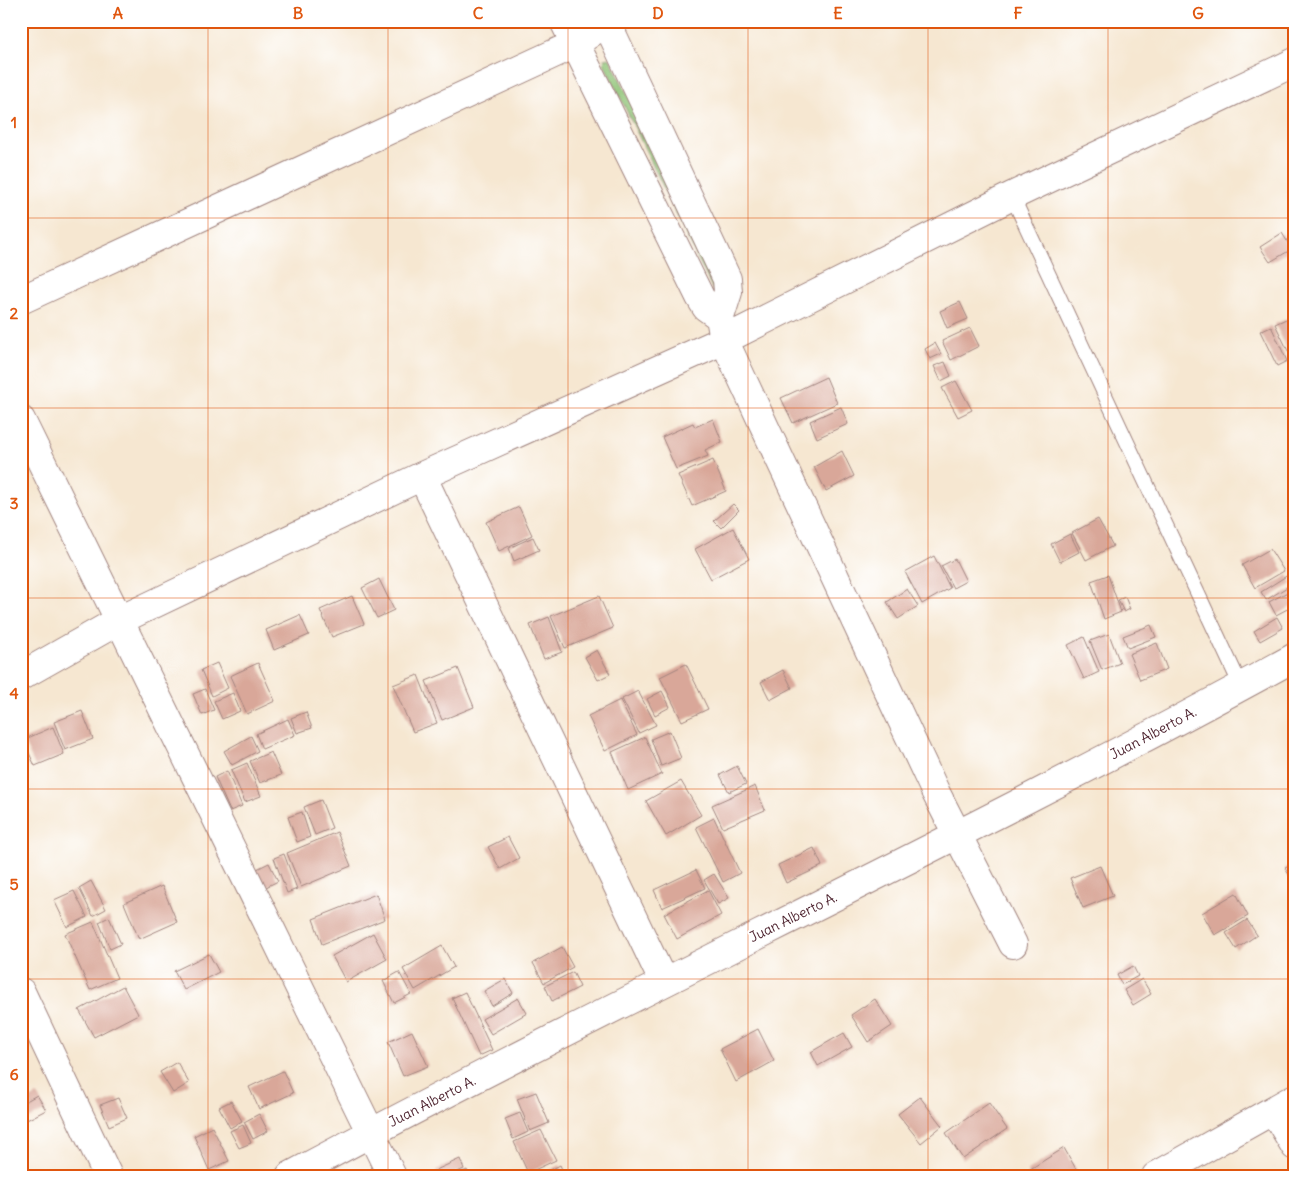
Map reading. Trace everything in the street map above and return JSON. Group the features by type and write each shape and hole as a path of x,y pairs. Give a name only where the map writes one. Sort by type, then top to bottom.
{"street":[{"path":"21,300 569,33 607,22 727,278 728,292 722,328"},
{"path":"569,33 700,297 722,328 936,793 1013,944"},
{"path":"21,676 118,621 422,476 722,328 1012,196 1295,62"},
{"path":"21,420 392,1176"},
{"path":"422,476 663,981"},
{"name":"Juan Alberto A.","path":"290,1176 663,981 958,835 1295,657"},
{"path":"21,992 108,1176"},
{"path":"1156,1176 1284,1104 1295,1146"}],"lane":[{"path":"1012,196 1242,686"}],"green space":[{"path":"610,58 721,287 714,292 604,64 605,59"}],"building":[{"path":"1282,233 1292,249 1270,262 1260,247"},
{"path":"960,302 968,319 947,328 940,311"},
{"path":"1295,315 1295,353 1290,355 1275,324"},
{"path":"1271,326 1287,361 1277,366 1260,331"},
{"path":"970,328 979,346 951,360 942,341"},
{"path":"935,343 941,354 930,359 925,349"},
{"path":"945,362 951,376 941,381 934,366"},
{"path":"826,377 837,403 793,423 781,398"},
{"path":"956,381 972,410 958,417 942,388"},
{"path":"841,407 848,424 817,438 810,421"},
{"path":"713,419 722,442 705,450 708,456 676,469 662,437 693,423 695,427"},
{"path":"842,451 854,476 826,491 814,467"},
{"path":"713,460 726,491 692,506 678,475"},
{"path":"733,504 739,510 721,528 714,521"},
{"path":"519,507 532,535 499,551 486,522"},
{"path":"1098,519 1113,546 1086,560 1072,533"},
{"path":"733,528 749,559 711,579 695,549"},
{"path":"1070,534 1079,552 1060,562 1051,544"},
{"path":"533,537 539,550 514,561 509,548"},
{"path":"1270,549 1284,571 1255,588 1242,565"},
{"path":"934,556 950,588 922,604 905,572"},
{"path":"955,559 966,581 953,588 941,566"},
{"path":"1108,575 1121,612 1104,619 1091,581"},
{"path":"1288,575 1292,584 1266,600 1261,592"},
{"path":"379,579 394,610 377,618 362,588"},
{"path":"1295,588 1295,605 1276,615 1269,602"},
{"path":"907,589 918,606 898,619 887,602"},
{"path":"352,596 364,624 332,637 320,610"},
{"path":"599,596 613,628 565,648 551,616"},
{"path":"1125,597 1130,609 1124,612 1118,600"},
{"path":"300,615 309,635 274,650 266,630"},
{"path":"549,617 562,652 544,659 530,625"},
{"path":"1277,617 1283,628 1260,641 1254,631"},
{"path":"1151,625 1156,637 1128,648 1123,636"},
{"path":"1109,634 1120,663 1102,670 1090,641"},
{"path":"1084,637 1099,672 1084,679 1068,645"},
{"path":"1157,643 1167,669 1140,680 1129,654"},
{"path":"597,650 610,674 598,680 585,657"},
{"path":"217,663 228,688 212,696 201,670"},
{"path":"258,663 275,701 247,714 230,676"},
{"path":"686,664 708,709 682,721 660,677"},
{"path":"458,668 474,707 442,720 426,681"},
{"path":"783,670 792,688 770,700 761,682"},
{"path":"418,675 437,723 413,732 393,685"},
{"path":"205,689 214,710 202,715 193,694"},
{"path":"638,691 656,725 639,733 622,699"},
{"path":"662,691 670,707 655,715 647,699"},
{"path":"233,693 240,711 222,719 214,701"},
{"path":"620,700 637,735 605,751 588,716"},
{"path":"82,711 93,739 65,750 54,722"},
{"path":"306,712 312,728 297,733 291,718"},
{"path":"288,719 295,735 262,749 256,734"},
{"path":"53,727 64,754 35,766 23,740"},
{"path":"670,731 681,758 661,766 651,739"},
{"path":"251,736 258,751 232,765 224,751"},
{"path":"645,737 662,774 628,790 612,752"},
{"path":"271,752 281,775 260,783 250,761"},
{"path":"247,763 261,796 245,802 231,770"},
{"path":"737,766 746,784 729,792 720,775"},
{"path":"227,771 242,806 230,811 215,777"},
{"path":"681,781 701,815 666,836 646,801"},
{"path":"755,786 765,810 723,828 712,805"},
{"path":"321,800 332,828 315,835 304,807"},
{"path":"302,812 310,837 297,842 288,817"},
{"path":"714,818 740,873 723,882 696,827"},
{"path":"337,832 351,866 301,887 287,853"},
{"path":"508,837 519,858 500,869 488,847"},
{"path":"814,848 822,866 786,883 778,865"},
{"path":"284,854 297,889 287,893 274,858"},
{"path":"269,863 278,881 260,890 251,872"},
{"path":"1295,863 1295,884 1294,884 1285,868"},
{"path":"1100,866 1113,896 1083,908 1070,878"},
{"path":"696,870 705,888 662,908 654,890"},
{"path":"714,874 729,898 718,904 704,880"},
{"path":"91,881 106,909 93,916 79,888"},
{"path":"162,886 177,922 139,939 124,903"},
{"path":"708,890 721,915 677,939 664,914"},
{"path":"74,891 87,917 67,927 54,900"},
{"path":"1236,893 1248,916 1215,935 1202,913"},
{"path":"376,894 385,919 322,944 313,919"},
{"path":"109,917 121,944 110,949 99,922"},
{"path":"1247,920 1257,935 1236,949 1226,933"},
{"path":"93,922 117,978 90,990 65,934"},
{"path":"373,933 387,959 346,982 332,956"},
{"path":"442,946 454,967 415,990 403,969"},
{"path":"562,947 573,967 544,983 533,963"},
{"path":"209,954 219,972 184,990 174,971"},
{"path":"1133,966 1138,976 1122,985 1117,975"},
{"path":"399,972 411,994 394,1003 383,981"},
{"path":"573,972 580,987 552,1001 545,986"},
{"path":"505,979 513,993 492,1006 484,991"},
{"path":"1142,979 1151,994 1133,1005 1124,990"},
{"path":"123,986 138,1014 94,1037 79,1010"},
{"path":"465,992 492,1050 479,1056 452,998"},
{"path":"518,998 527,1013 491,1034 482,1019"},
{"path":"875,999 892,1026 868,1042 851,1015"},
{"path":"758,1029 774,1061 736,1082 720,1049"},
{"path":"412,1031 428,1066 403,1076 388,1042"},
{"path":"844,1033 852,1047 818,1066 811,1052"},
{"path":"177,1062 189,1083 173,1093 160,1072"},
{"path":"283,1071 293,1093 259,1109 249,1087"},
{"path":"536,1092 549,1123 530,1131 517,1099"},
{"path":"37,1095 46,1110 21,1123 21,1104"},
{"path":"920,1097 942,1126 921,1143 898,1114"},
{"path":"118,1098 127,1118 109,1126 100,1105"},
{"path":"231,1101 242,1121 230,1128 219,1107"},
{"path":"989,1103 1007,1129 963,1159 946,1133"},
{"path":"520,1113 528,1132 513,1139 505,1119"},
{"path":"259,1114 268,1131 253,1139 244,1122"},
{"path":"243,1125 251,1143 239,1148 230,1131"},
{"path":"212,1127 229,1161 209,1170 194,1136"},
{"path":"541,1130 556,1160 528,1173 514,1142"},
{"path":"1064,1148 1080,1176 1030,1176 1027,1171"},
{"path":"460,1159 464,1169 449,1176 439,1176 436,1170"},
{"path":"560,1165 565,1176 539,1176"},
{"path":"467,1170 469,1176 454,1176"}]}
